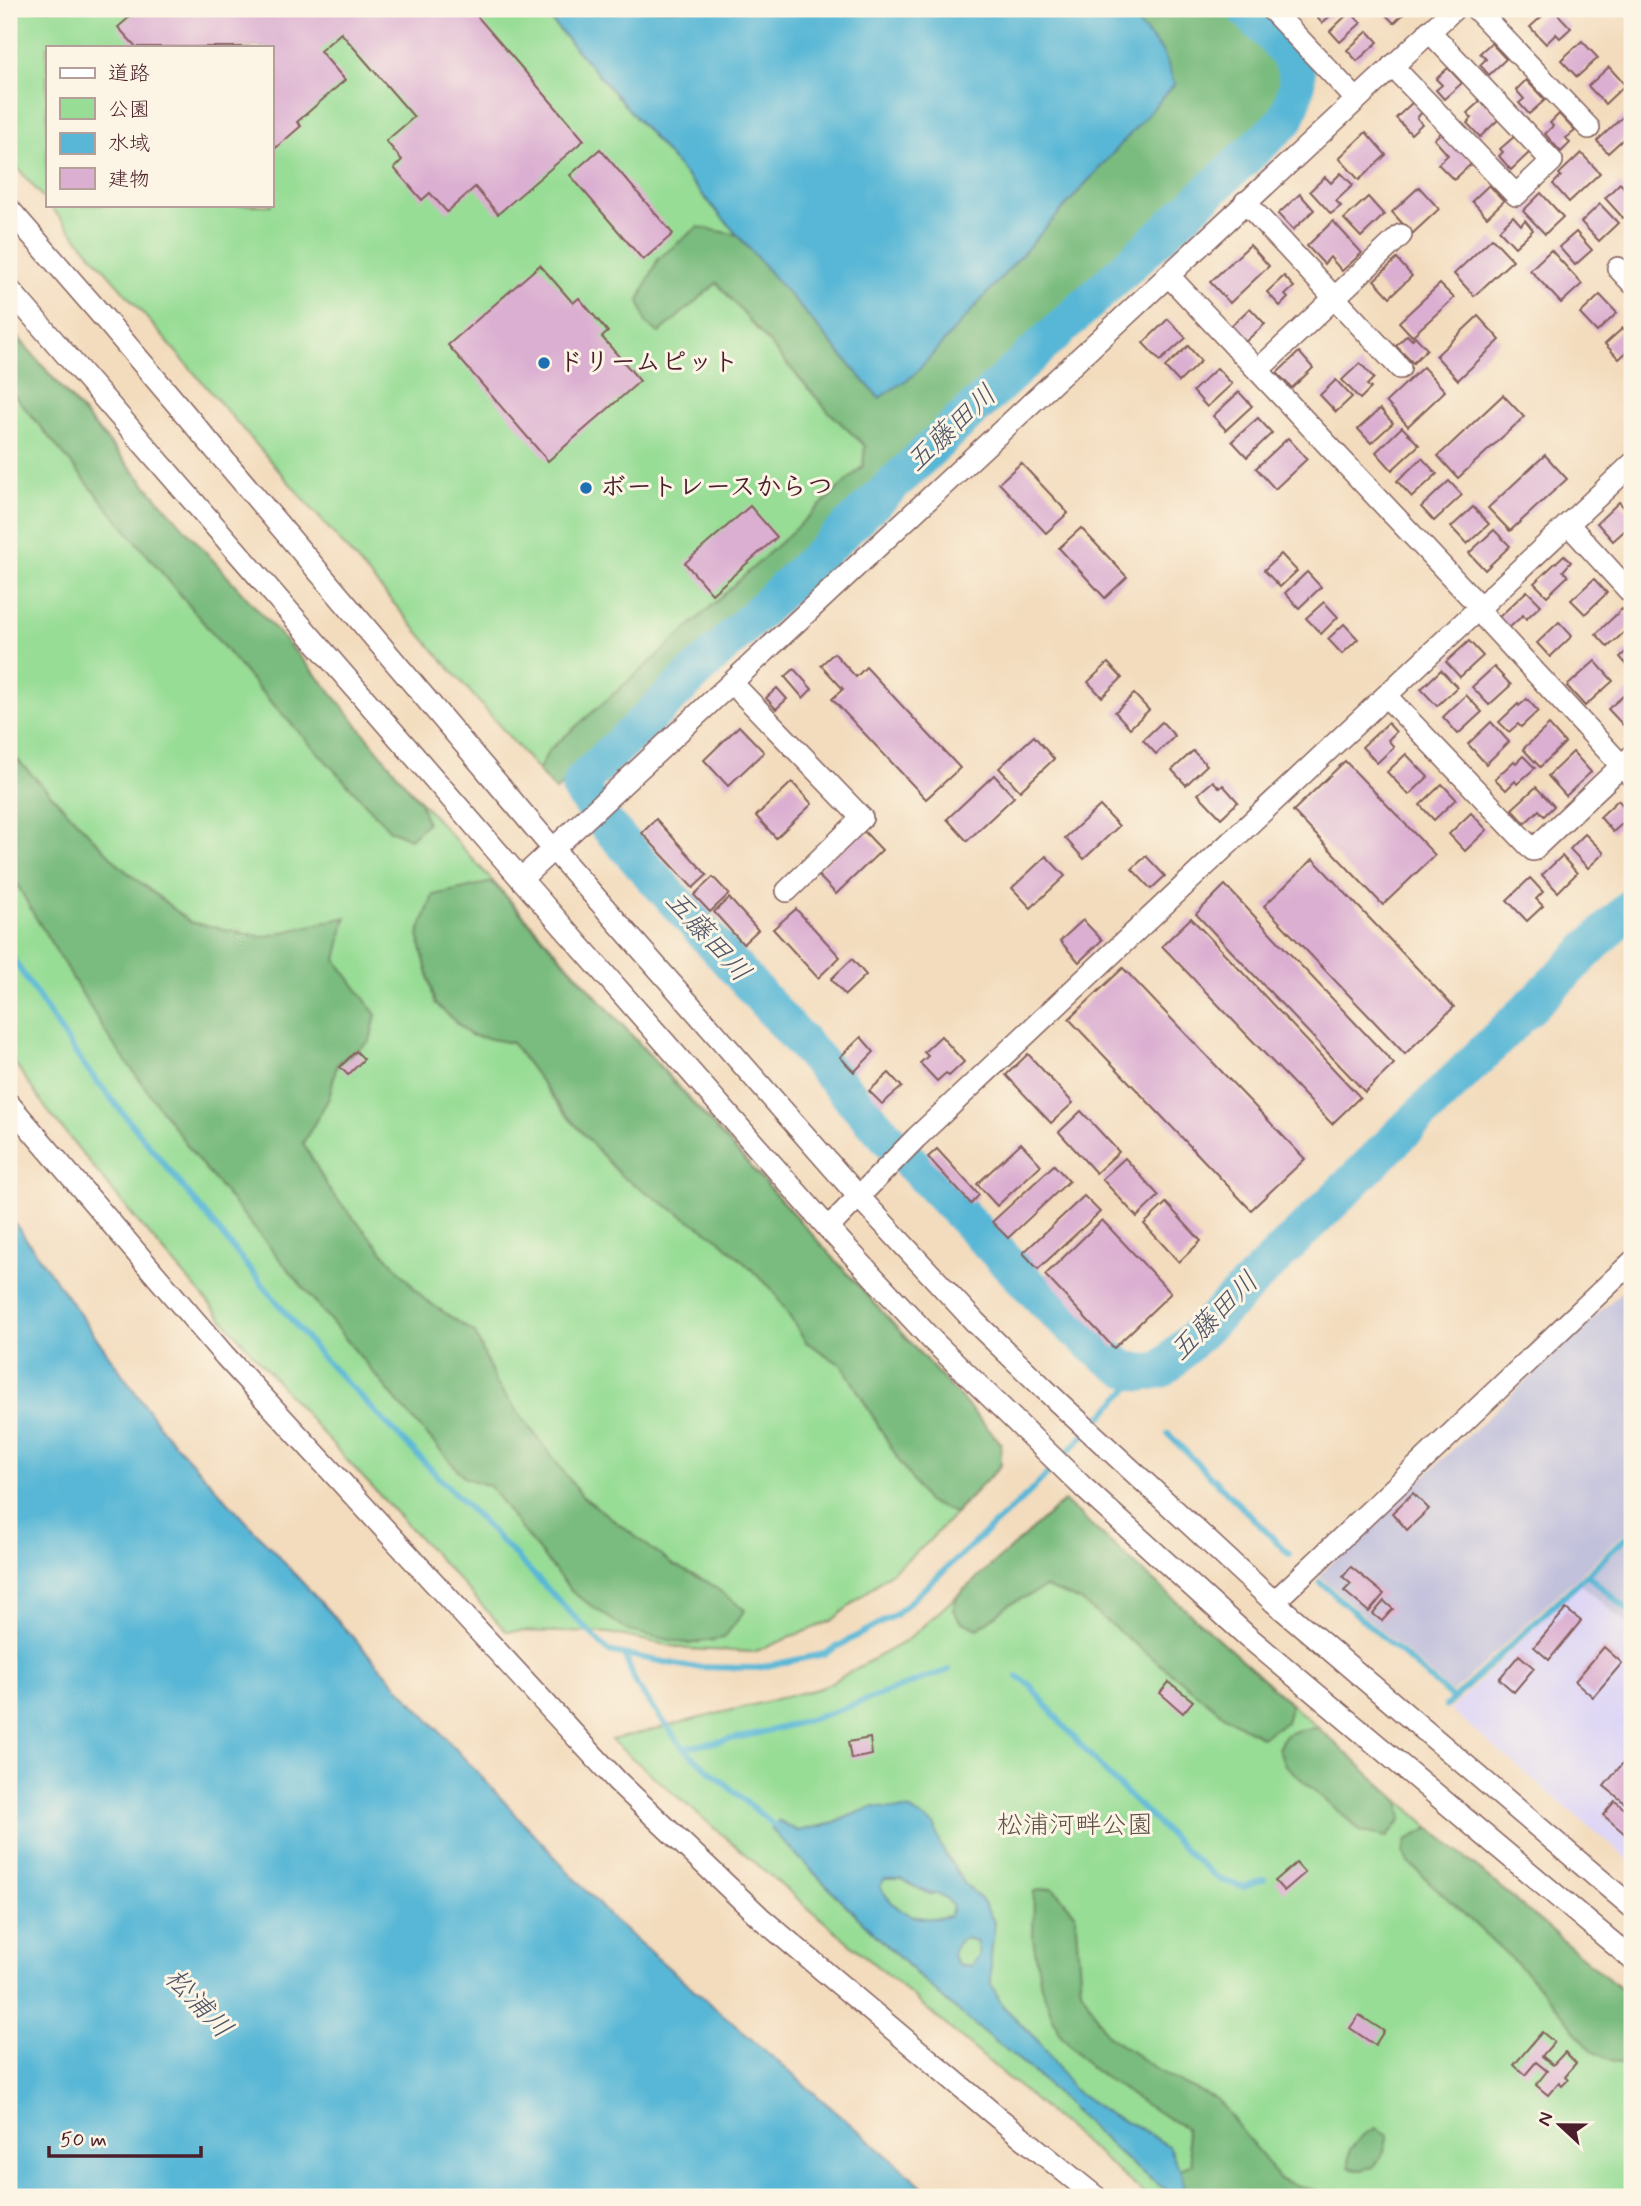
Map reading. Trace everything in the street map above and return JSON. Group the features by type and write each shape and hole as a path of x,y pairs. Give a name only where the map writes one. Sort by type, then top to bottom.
{"street":[{"path":"1271,9 1356,99"},
{"path":"1476,9 1589,128"},
{"path":"521,879 1392,66 1446,11"},
{"path":"1392,66 1516,195 1552,162 1429,31"},
{"path":"1245,202 1400,368"},
{"path":"9,209 553,849 859,1197 975,1322 1274,1602 1632,1907"},
{"path":"1258,370 1401,235"},
{"path":"1168,275 1480,607 1486,619 1629,767 1533,850 1386,696"},
{"path":"9,289 521,879 828,1228 932,1340 1084,1488 1247,1636 1632,1959"},
{"path":"828,1228 916,1138 1632,464"},
{"path":"1568,524 1632,594"},
{"path":"732,683 862,818 787,891"},
{"path":"9,1104 225,1356 617,1781 762,1919 1096,2197"},
{"path":"1274,1602 1632,1262"}],"shaded area":[{"path":"1632,1282 1632,1526 1452,1693 1319,1575"},
{"path":"1632,1537 1632,1628 1580,1584"},
{"path":"1580,1584 1632,1628 1632,1863 1450,1710"}],"green space":[{"name":"ボートレースからつ","path":"9,9 1227,9 1281,66 1284,88 1278,110 556,791 50,206 273,206 273,46 46,46 46,201 9,158"},
{"path":"1126,9 1227,9 1281,66 1284,88 1278,110 556,791 538,771 549,750 655,658 863,466 865,446 827,410 717,283 659,333 646,323 639,300 658,259 698,227 738,235 879,398 1163,52"},
{"path":"9,327 421,802 1001,1443 1001,1465 925,1545 831,1621 754,1652 687,1649 609,1633 506,1631 331,1443 138,1222 47,1110 9,1055"},
{"path":"9,327 125,462 326,686 420,802 427,823 410,839 390,830 257,687 9,389"},
{"path":"9,751 121,867 190,922 263,937 346,917 336,960 376,1015 370,1041 337,1064 329,1098 303,1143 330,1191 424,1299 475,1333 496,1383 582,1496 673,1565 708,1582 745,1610 724,1638 689,1644 628,1631 572,1592 490,1486 465,1478 401,1406 197,1159 109,1038 9,870"},
{"path":"492,882 1001,1443 1001,1465 955,1513 927,1502 901,1464 843,1366 806,1342 771,1288 719,1239 621,1176 563,1111 512,1043 470,1035 435,1003 418,935 433,895"},
{"name":"松浦河畔公園","path":"1064,1501 1430,1828 1632,1999 1632,2197 1148,2197 611,1740 821,1688 906,1641"},
{"path":"1064,1501 1291,1704 1286,1722 1261,1737 1230,1720 1081,1601 1046,1587 1010,1604 978,1629 960,1621 953,1610 957,1596"},
{"path":"1318,1728 1399,1801 1402,1819 1387,1837 1362,1832 1285,1765 1278,1749 1284,1736 1299,1730"},
{"path":"1430,1828 1632,1999 1632,2069 1591,2051 1526,1972 1409,1863 1403,1852 1407,1840"},
{"path":"1053,1888 1075,1913 1081,1989 1107,2035 1167,2076 1218,2100 1280,2180 1336,2197 1187,2197 1180,2169 1192,2164 1185,2128 1091,2068 1059,2033 1041,1986 1033,1938 1034,1891"},
{"path":"1376,2128 1388,2135 1384,2151 1374,2167 1360,2170 1349,2167 1350,2149 1363,2135"}],"water":[{"path":"541,9 1126,9 1163,52 1175,84 914,375 879,398"},
{"name":"松浦川","path":"9,1215 163,1431 613,1920 935,2197 9,2197"},
{"path":"872,1807 911,1810 935,1826 940,1845 964,1883 981,1899 995,1923 991,1984 1003,2006 1041,2044 1073,2089 1110,2115 1138,2127 1168,2146 1180,2169 1187,2197 1173,2193 1154,2182 1134,2166 1030,2069 930,1987 771,1829 778,1821 798,1831 830,1824","holes":["885,1879 901,1879 929,1894 939,1894 953,1907 950,1916 918,1917 901,1910 880,1886","965,1938 976,1941 979,1954 971,1966 957,1964 952,1954 959,1941"]}],"building":[{"path":"139,9 471,9 584,140 498,214 475,187 447,212 430,193 422,200 394,168 402,160 386,141 414,117 341,33 320,51 345,80 297,122 301,126 273,150 273,46 135,46 118,27"},
{"path":"1316,9 1338,9 1322,23 1312,12"},
{"path":"1380,9 1409,9 1394,23"},
{"path":"1550,9 1571,28 1560,38 1556,34 1546,44 1530,27"},
{"path":"1350,12 1361,23 1340,42 1330,31"},
{"path":"1368,31 1378,42 1357,61 1347,50"},
{"path":"1582,41 1598,58 1577,77 1561,60"},
{"path":"1491,43 1506,59 1489,75 1480,65 1486,59 1480,53"},
{"path":"1609,67 1625,85 1605,104 1588,86"},
{"path":"1448,68 1462,83 1444,99 1436,90 1442,85 1436,79"},
{"path":"1526,80 1545,100 1529,114 1519,103 1524,99 1516,90"},
{"path":"1481,100 1499,119 1480,137 1467,123 1472,118 1467,113"},
{"path":"1413,102 1422,112 1417,118 1422,124 1411,134 1396,118"},
{"path":"1632,108 1632,134 1631,132 1608,153 1597,141"},
{"path":"1559,114 1575,131 1566,138 1570,143 1561,152 1545,134 1553,126 1550,123"},
{"path":"1443,131 1472,163 1454,180 1438,164 1448,155 1434,139"},
{"path":"1366,132 1386,155 1359,180 1339,158"},
{"path":"1515,136 1530,152 1511,170 1499,156 1503,152 1500,149"},
{"path":"600,149 673,234 643,260 570,175"},
{"path":"1581,153 1600,173 1569,202 1553,184 1561,176 1559,174"},
{"path":"1341,173 1353,185 1336,201 1341,206 1331,214 1310,191 1325,177 1331,183"},
{"path":"1620,183 1632,197 1632,210 1623,218 1605,198"},
{"path":"1489,185 1504,201 1487,217 1472,201"},
{"path":"1419,187 1439,209 1412,234 1392,212"},
{"path":"1541,193 1563,217 1545,234 1523,211"},
{"path":"1300,194 1314,210 1293,230 1278,214"},
{"path":"1368,197 1384,215 1361,237 1344,219"},
{"path":"1600,204 1618,223 1599,241 1581,222"},
{"path":"1513,216 1521,225 1525,220 1533,230 1515,247 1499,230"},
{"path":"1333,221 1362,253 1342,271 1330,257 1324,264 1307,246"},
{"path":"1576,232 1592,250 1575,265 1559,247"},
{"path":"1492,238 1513,260 1474,296 1454,274"},
{"path":"1250,245 1269,266 1230,303 1210,282"},
{"path":"1551,250 1582,284 1561,303 1530,270"},
{"path":"1397,259 1412,276 1390,297 1374,280"},
{"name":"ドリームピット","path":"540,265 573,303 579,298 608,332 602,337 640,381 548,461 448,345"},
{"path":"1284,276 1294,287 1285,295 1288,298 1280,306 1267,292"},
{"path":"1440,284 1454,298 1412,336 1399,322"},
{"path":"1600,295 1617,313 1597,332 1580,314"},
{"path":"1250,308 1265,324 1245,342 1230,327"},
{"path":"1478,316 1500,340 1458,380 1436,356"},
{"path":"1168,319 1186,338 1160,361 1143,343"},
{"path":"1623,328 1632,338 1632,347 1619,359 1605,344"},
{"path":"1407,335 1412,340 1415,336 1427,349 1413,363 1396,346"},
{"path":"1188,346 1201,361 1179,382 1165,367"},
{"path":"1299,352 1313,368 1292,388 1277,373"},
{"path":"1360,363 1374,378 1367,385 1371,388 1360,399 1342,380"},
{"path":"1423,367 1445,391 1408,426 1386,402"},
{"path":"1217,368 1232,384 1207,407 1193,391"},
{"path":"1336,380 1352,397 1336,412 1320,395"},
{"path":"1239,392 1252,406 1226,430 1213,416"},
{"path":"1503,395 1524,417 1458,478 1438,456"},
{"path":"1380,409 1393,423 1371,443 1358,429"},
{"path":"1258,418 1272,433 1247,457 1232,441"},
{"path":"1402,427 1419,445 1392,470 1376,452"},
{"path":"1288,438 1307,459 1275,489 1256,468"},
{"path":"1545,455 1567,479 1510,531 1488,508"},
{"path":"1422,458 1437,474 1412,497 1397,481"},
{"path":"1021,463 1068,513 1046,533 999,483"},
{"path":"1449,481 1462,495 1434,521 1421,507"},
{"path":"1619,502 1632,516 1632,524 1613,541 1597,523"},
{"path":"750,506 777,537 712,594 685,563"},
{"path":"1473,507 1489,524 1467,544 1451,527"},
{"path":"1081,528 1127,577 1105,598 1059,548"},
{"path":"1494,530 1510,546 1485,570 1469,553"},
{"path":"1281,554 1297,571 1280,587 1264,570"},
{"path":"1564,555 1571,562 1563,571 1568,576 1547,596 1534,583"},
{"path":"1307,572 1321,587 1299,608 1285,593"},
{"path":"1594,579 1607,593 1585,614 1571,600"},
{"path":"1527,591 1541,605 1526,619 1523,615 1508,629 1498,618"},
{"path":"1324,602 1338,617 1321,634 1306,618"},
{"path":"1622,609 1632,620 1632,625 1608,647 1596,634"},
{"path":"1559,622 1572,636 1550,657 1537,643"},
{"path":"1344,624 1358,639 1342,654 1328,639"},
{"path":"1469,641 1483,656 1460,677 1446,662"},
{"path":"1632,646 1632,671 1620,657"},
{"path":"834,653 856,677 866,667 960,768 926,799 832,699 843,689 821,665"},
{"path":"1595,661 1613,681 1585,706 1567,686"},
{"path":"1108,663 1122,678 1102,697 1088,682"},
{"path":"1494,667 1511,685 1489,705 1472,687"},
{"path":"794,669 812,689 803,698 785,677"},
{"path":"1441,670 1457,687 1437,706 1421,689"},
{"path":"777,688 787,699 776,709 766,698"},
{"path":"1630,690 1632,718 1624,726 1608,709"},
{"path":"1134,694 1149,710 1130,728 1115,712"},
{"path":"1466,695 1482,712 1458,734 1443,717"},
{"path":"1527,699 1538,711 1521,727 1518,724 1509,732 1499,722"},
{"path":"1162,722 1175,736 1156,754 1143,740"},
{"path":"1491,722 1509,742 1486,764 1468,744"},
{"path":"1388,723 1396,732 1388,740 1394,747 1377,763 1362,747"},
{"path":"1549,725 1565,743 1540,767 1523,749"},
{"path":"739,726 764,752 728,786 704,760"},
{"path":"1034,736 1054,759 1020,791 999,768"},
{"path":"1193,751 1207,765 1186,785 1172,770"},
{"path":"1573,752 1591,772 1566,796 1548,776"},
{"path":"1406,754 1428,777 1409,795 1387,772"},
{"path":"1523,756 1535,768 1506,790 1495,779"},
{"path":"1345,761 1435,855 1383,905 1293,811"},
{"path":"994,775 1014,797 967,841 947,819"},
{"path":"1213,781 1220,788 1223,785 1238,802 1221,818 1198,794"},
{"path":"792,782 812,804 776,838 756,816"},
{"path":"1442,784 1456,799 1434,820 1420,805"},
{"path":"1536,787 1554,806 1544,816 1539,810 1525,823 1512,809"},
{"path":"1618,800 1632,815 1613,832 1600,817"},
{"path":"1100,806 1119,826 1084,859 1065,838"},
{"path":"1471,813 1487,830 1465,851 1449,834"},
{"path":"656,819 707,875 693,888 642,833"},
{"path":"862,829 882,850 836,894 815,872"},
{"path":"1585,834 1604,853 1588,868 1570,849"},
{"path":"1046,856 1065,876 1031,908 1012,888"},
{"path":"1146,856 1165,876 1151,889 1132,869"},
{"path":"1562,856 1577,873 1558,892 1542,875"},
{"path":"1313,859 1454,1007 1405,1054 1264,906"},
{"path":"713,877 729,894 710,912 694,895"},
{"path":"1530,878 1543,892 1536,899 1543,906 1527,921 1507,900"},
{"path":"1225,885 1394,1064 1365,1092 1196,914"},
{"path":"729,898 758,930 743,944 714,912"},
{"path":"796,909 840,957 818,978 773,929"},
{"path":"1191,918 1360,1097 1332,1124 1162,946"},
{"path":"1083,920 1102,940 1079,962 1060,941"},
{"path":"852,959 866,975 845,995 831,979"},
{"path":"1123,968 1305,1159 1251,1210 1069,1019"},
{"path":"941,1036 964,1062 949,1076 946,1073 937,1081 920,1063 928,1056 924,1052"},
{"path":"861,1037 874,1052 854,1072 840,1057"},
{"path":"356,1051 364,1059 348,1075 340,1067"},
{"path":"1028,1054 1073,1103 1051,1123 1006,1075"},
{"path":"889,1073 902,1087 882,1104 869,1091"},
{"path":"1081,1111 1119,1152 1096,1173 1059,1132"},
{"path":"1021,1143 1041,1165 997,1206 977,1184"},
{"path":"937,1149 979,1195 971,1204 928,1157"},
{"path":"1125,1158 1159,1196 1137,1217 1102,1179"},
{"path":"1054,1165 1069,1181 1008,1238 992,1222"},
{"path":"1084,1196 1100,1212 1038,1269 1023,1253"},
{"path":"1166,1203 1201,1241 1179,1262 1144,1224"},
{"path":"1102,1220 1171,1293 1114,1348 1045,1275"},
{"path":"1413,1493 1429,1509 1407,1530 1392,1513"},
{"path":"1351,1567 1384,1594 1369,1612 1344,1591 1351,1584 1343,1577"},
{"path":"1384,1601 1393,1609 1382,1621 1373,1614"},
{"path":"1566,1609 1581,1621 1549,1660 1534,1647"},
{"path":"1604,1647 1622,1663 1593,1697 1575,1681"},
{"path":"1519,1655 1534,1668 1514,1692 1499,1679"},
{"path":"1169,1682 1193,1701 1183,1713 1160,1693"},
{"path":"870,1738 872,1755 851,1759 848,1742"},
{"path":"1632,1752 1632,1809 1604,1786"},
{"path":"1615,1801 1632,1815 1632,1840 1603,1815"},
{"path":"1296,1863 1305,1873 1284,1891 1275,1881"},
{"path":"1359,2015 1384,2031 1375,2045 1350,2028"},
{"path":"1542,2032 1554,2042 1542,2056 1553,2065 1565,2052 1576,2063 1565,2076 1568,2079 1562,2085 1559,2082 1548,2095 1536,2085 1547,2071 1536,2062 1525,2075 1514,2065"}],"waterway":[{"name":"五藤田川","path":"1246,9 1285,50 1295,69 1296,89 1286,120 925,454 582,781 580,789 606,824 895,1146 1059,1316 1124,1368 1143,1373 1163,1369 1632,906"},
{"path":"9,953 82,1063 320,1355 608,1651 690,1667 757,1668 824,1654 895,1615 1027,1495 1143,1373"},
{"path":"1168,1434 1289,1554"},
{"path":"1446,1706 1632,1532"},
{"path":"1587,1575 1632,1613"},
{"path":"1320,1582 1453,1699"},
{"path":"624,1654 637,1686 683,1748 778,1829"},
{"path":"683,1748 753,1735 804,1721 949,1670"},
{"path":"1018,1677 1030,1685 1108,1775 1191,1856 1220,1880 1244,1887 1264,1879"}],"place":[{"name":"ドリームピット","path":"544,363"},
{"name":"ボートレースからつ","path":"586,488"}]}
